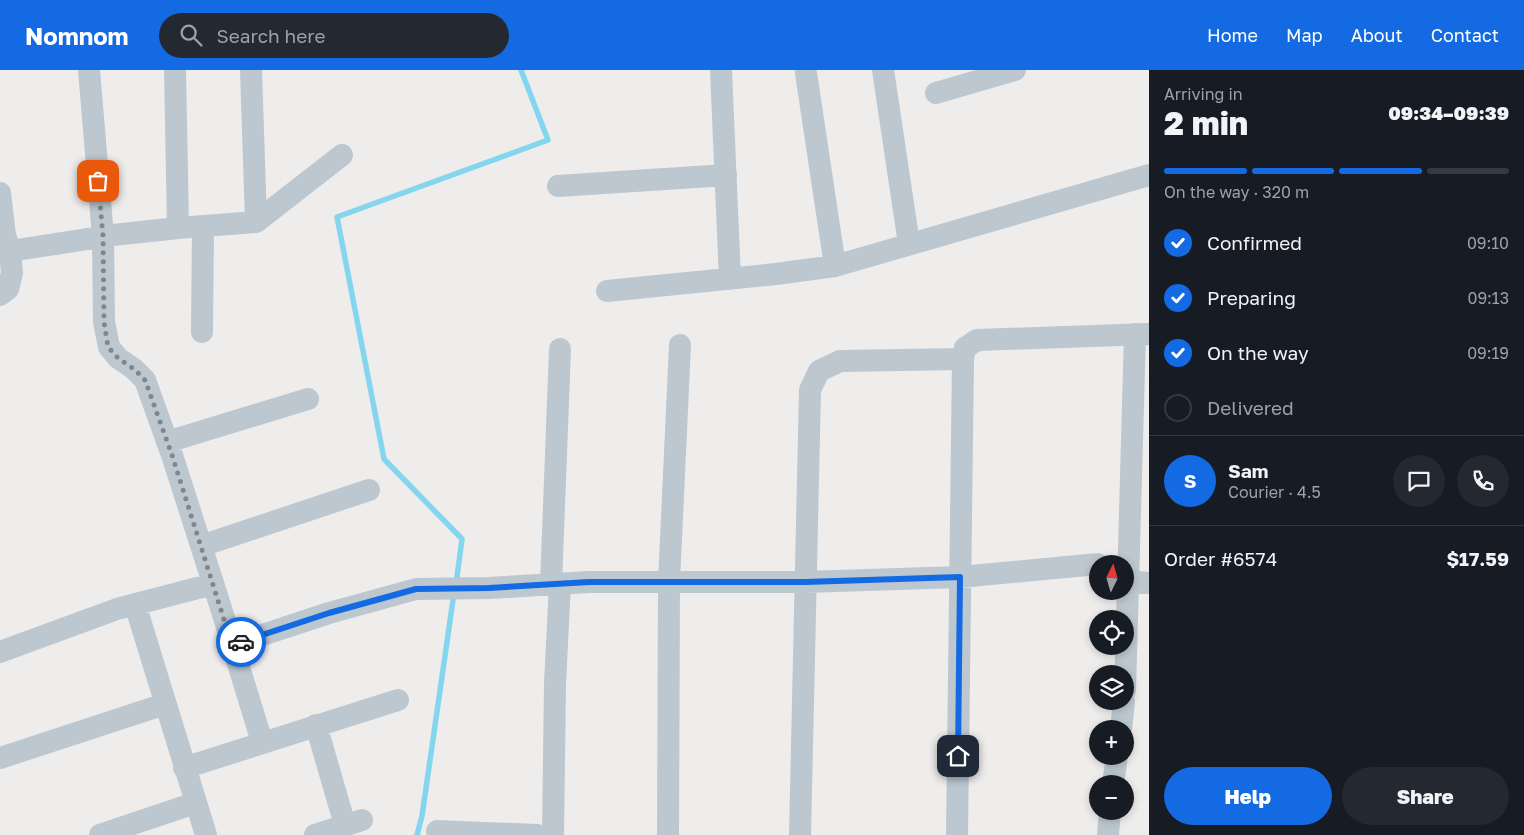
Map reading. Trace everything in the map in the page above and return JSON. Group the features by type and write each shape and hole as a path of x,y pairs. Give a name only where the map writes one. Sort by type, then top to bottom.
{"street":[{"path":"89,70 103,236 104,322 108,347 118,358 134,369 145,380 214,584 262,742"},
{"path":"175,70 178,228"},
{"path":"251,70 256,222"},
{"path":"721,70 730,278"},
{"path":"883,70 909,244"},
{"path":"936,93 1015,70"},
{"path":"806,73 835,266"},
{"path":"10,251 103,236 256,222 342,155"},
{"path":"607,291 835,266 1149,175"},
{"path":"558,186 726,176"},
{"path":"0,193 1,216 10,251 12,274 8,289 0,295"},
{"path":"202,332 203,226"},
{"path":"957,835 962,359 965,348 977,340 1142,334 1136,575 1127,665"},
{"path":"668,835 669,582 680,344"},
{"path":"553,835 555,584 560,349"},
{"path":"800,835 810,390 820,371 840,361 962,359"},
{"path":"167,442 308,400"},
{"path":"201,546 369,490"},
{"path":"232,645 329,613 416,589 489,588 555,584 805,582 960,577 1089,565"},
{"path":"0,652 116,609 214,584"},
{"path":"135,604 206,835"},
{"path":"184,768 398,700"},
{"path":"0,758 165,704"},
{"path":"315,835 354,822 316,725"},
{"path":"100,835 195,803"},
{"path":"1108,835 1109,820"},
{"path":"437,831 537,835"}],"waterway":[{"path":"456,584 462,539 384,459 337,217 548,140 521,70"},
{"path":"417,835 422,816 454,593"}],"way so far":[{"path":"98,181 103,236 104,322 108,347 118,358 134,369 145,380 172,455 232,645 241,642"}],"route":[{"path":"241,642 329,613 416,589 489,588 589,582 805,582 960,577 958,756"}]}
